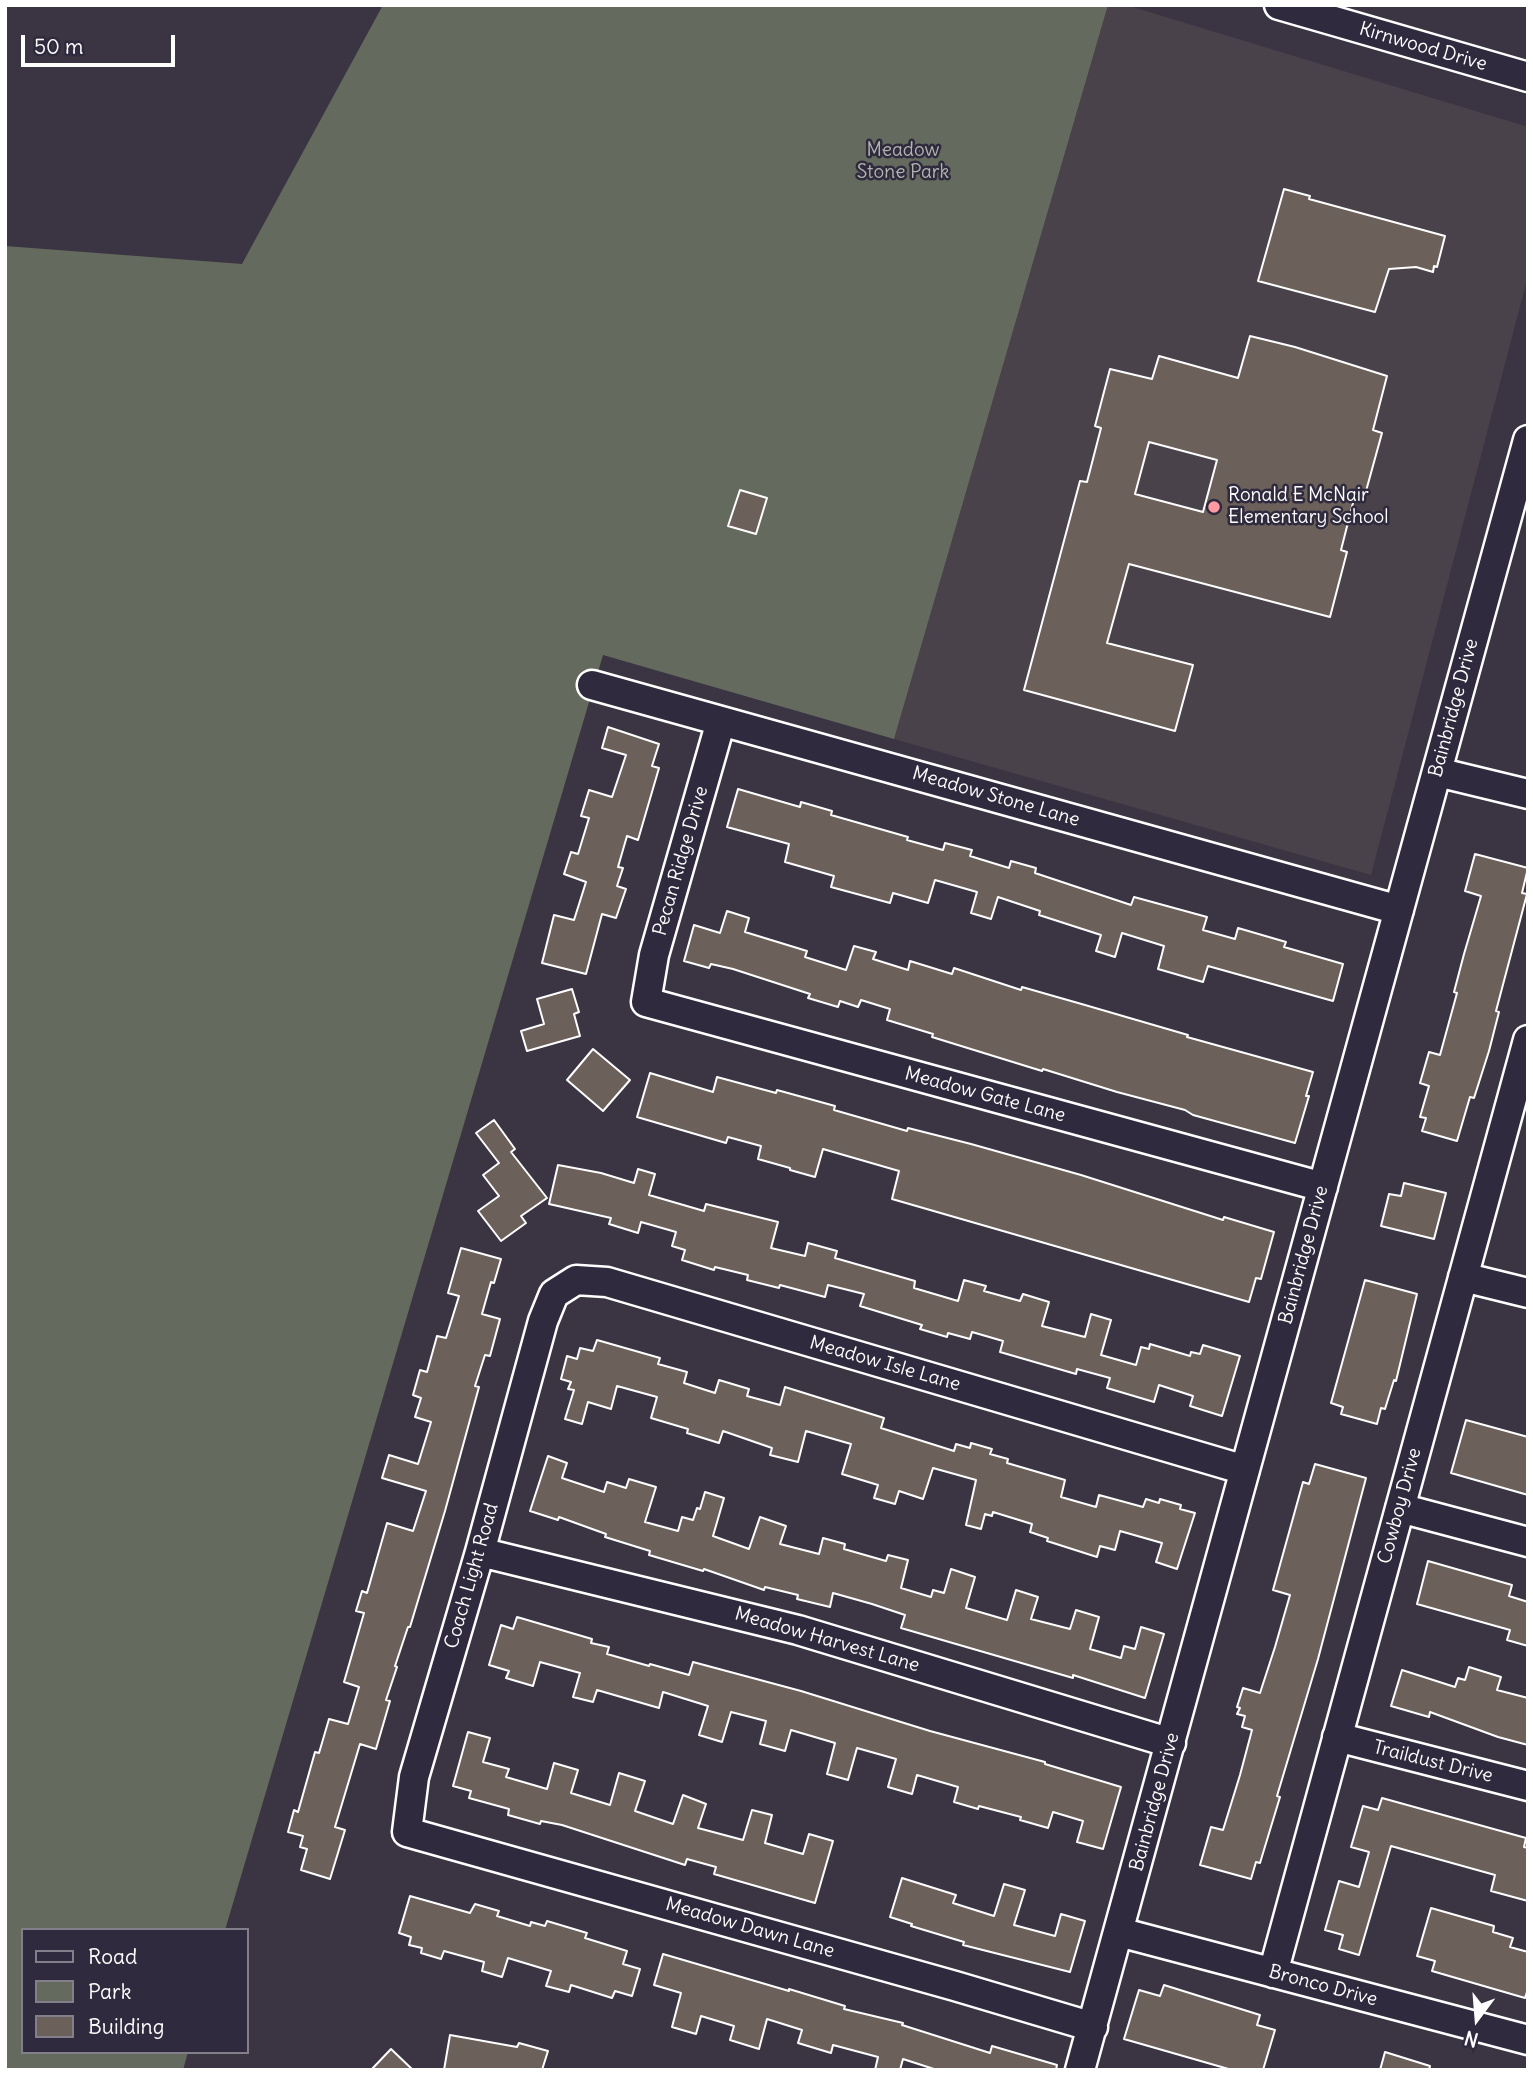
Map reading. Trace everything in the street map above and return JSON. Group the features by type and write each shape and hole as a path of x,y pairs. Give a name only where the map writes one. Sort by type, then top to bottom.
{"street":[{"name":"Kirnwood Drive","path":"1279,5 1528,77"},
{"name":"Bainbridge Drive","path":"1080,2070 1528,440"},
{"name":"Meadow Stone Lane","path":"592,685 1399,910"},
{"name":"Pecan Ridge Drive","path":"646,1002 654,955 721,721"},
{"path":"1437,772 1528,794"},
{"name":"Meadow Gate Lane","path":"646,1002 1323,1187"},
{"name":"Cowboy Drive","path":"1273,1973 1528,1040"},
{"path":"1463,1277 1528,1293"},
{"name":"Meadow Isle Lane","path":"543,1321 554,1294 576,1280 607,1282 1245,1470"},
{"name":"Coach Light Road","path":"407,1832 414,1777 480,1552 543,1321"},
{"path":"1400,1508 1528,1542"},
{"name":"Meadow Harvest Lane","path":"480,1552 798,1630 1171,1743"},
{"name":"Traildust Drive","path":"1337,1737 1528,1786"},
{"name":"Meadow Dawn Lane","path":"407,1832 1093,2027"},
{"name":"Bronco Drive","path":"1119,1932 1528,2040"}],"shaded area":[{"name":"Ronald E McNair Elementary School","path":"1108,5 1126,5 1528,127 1528,276 1371,875 894,739"}],"green space":[{"name":"Meadow Stone Park","path":"383,5 1108,5 894,739 603,655 226,1928 21,1928 21,2054 187,2054 183,2070 5,2070 5,246 242,264"}],"building":[{"path":"1284,189 1310,196 1309,199 1445,236 1437,267 1434,266 1433,272 1416,267 1389,269 1375,312 1258,281"},
{"path":"1250,336 1387,376 1373,430 1382,433 1363,502 1354,499 1341,550 1347,552 1330,617 1129,564 1107,643 1193,665 1175,731 1024,690 1080,481 1087,482 1101,428 1095,426 1110,369 1152,379 1159,356 1238,378","holes":["1149,442 1217,460 1203,512 1135,494"]},
{"path":"740,490 767,498 756,534 728,526"},
{"path":"608,727 659,744 652,766 659,768 638,840 627,836 618,867 623,868 617,886 626,889 616,918 602,914 586,974 542,963 554,915 574,920 586,882 564,874 571,852 578,854 589,818 581,816 589,790 612,797 626,755 602,748"},
{"path":"738,789 800,807 801,802 832,811 831,815 943,850 945,843 972,850 970,856 1009,868 1011,861 1036,868 1035,873 1131,905 1134,897 1207,917 1203,930 1235,939 1238,928 1286,942 1284,947 1343,964 1333,1001 1208,966 1203,982 1158,969 1164,946 1122,933 1115,957 1096,951 1101,935 1039,915 1040,911 998,897 991,919 971,913 977,892 935,880 928,903 893,893 890,903 831,887 834,876 785,862 789,844 727,827"},
{"path":"1475,854 1528,868 1522,893 1527,894 1496,1011 1499,1012 1489,1051 1474,1098 1470,1097 1457,1141 1422,1131 1426,1118 1420,1117 1429,1086 1420,1083 1429,1052 1440,1055 1457,993 1454,992 1481,896 1465,891"},
{"path":"727,911 749,918 745,932 807,951 805,957 846,970 854,946 876,952 873,959 908,970 910,961 952,974 954,968 1021,990 1022,987 1313,1072 1295,1143 932,1037 933,1034 887,1020 890,1009 861,1000 858,1007 840,1001 838,1007 808,998 810,994 733,969 711,964 709,968 684,961 694,925 720,933"},
{"path":"572,989 579,1012 574,1014 580,1036 527,1051 521,1031 544,1024 537,999"},
{"path":"593,1049 630,1080 603,1111 567,1080"},
{"path":"650,1073 713,1092 717,1077 776,1093 777,1090 835,1106 834,1110 907,1131 908,1128 971,1144 1223,1220 1224,1217 1274,1232 1261,1279 1256,1278 1249,1302 892,1199 899,1171 823,1149 815,1177 790,1170 758,1159 761,1146 728,1137 726,1143 637,1117"},
{"path":"494,1120 515,1149 511,1152 547,1198 521,1216 526,1223 501,1241 478,1211 499,1196 483,1175 499,1163 476,1133"},
{"path":"558,1165 601,1173 634,1183 638,1169 655,1174 649,1195 704,1211 706,1204 778,1222 771,1248 805,1256 808,1243 837,1251 835,1258 915,1281 914,1288 958,1301 964,1280 986,1286 984,1291 1020,1301 1023,1294 1049,1302 1042,1326 1085,1337 1091,1314 1111,1320 1101,1355 1136,1365 1141,1347 1149,1349 1150,1344 1190,1356 1191,1352 1200,1354 1203,1345 1240,1356 1222,1416 1190,1406 1193,1396 1159,1385 1154,1402 1107,1388 1110,1378 1077,1369 1076,1374 1000,1352 1003,1341 972,1332 970,1339 948,1333 947,1337 920,1329 922,1325 860,1306 864,1294 828,1285 825,1297 780,1285 779,1288 747,1280 748,1275 715,1267 714,1270 682,1260 685,1250 672,1246 676,1232 641,1222 638,1233 609,1224 611,1218 549,1204"},
{"path":"1404,1183 1446,1193 1434,1239 1381,1226 1389,1194 1401,1196"},
{"path":"461,1248 501,1259 482,1314 500,1319 490,1356 485,1355 475,1386 479,1387 445,1511 410,1627 395,1666 397,1667 386,1700 390,1701 376,1749 360,1744 335,1827 345,1830 330,1879 301,1870 307,1849 300,1847 303,1836 288,1832 294,1810 298,1812 315,1752 319,1753 329,1719 348,1724 359,1687 344,1682 364,1613 356,1611 362,1591 367,1593 387,1523 413,1531 426,1491 382,1478 389,1455 418,1464 431,1422 415,1417 421,1398 413,1395 420,1370 427,1372 437,1336 446,1338 459,1296 448,1293"},
{"path":"1365,1280 1417,1294 1396,1381 1394,1380 1385,1409 1381,1408 1377,1424 1341,1414 1343,1407 1331,1403"},
{"path":"597,1340 660,1358 658,1364 687,1372 684,1383 715,1393 719,1380 749,1389 747,1396 780,1405 785,1387 884,1418 881,1428 954,1451 956,1444 970,1448 971,1443 992,1449 990,1454 1008,1459 1007,1463 1065,1480 1061,1497 1096,1507 1099,1495 1143,1507 1146,1499 1159,1503 1160,1499 1181,1505 1180,1509 1195,1513 1177,1569 1156,1562 1162,1543 1120,1531 1115,1550 1100,1546 1097,1557 1047,1541 1048,1538 1030,1532 1032,1524 993,1512 992,1516 985,1514 981,1529 966,1525 976,1480 933,1468 923,1499 899,1491 895,1504 874,1498 878,1485 842,1474 851,1444 806,1431 798,1462 770,1455 772,1448 723,1431 719,1443 687,1433 688,1429 651,1418 657,1397 617,1386 611,1409 588,1402 582,1424 565,1419 574,1390 568,1389 571,1382 561,1379 567,1356 577,1359 580,1348 593,1351"},
{"path":"1466,1420 1528,1437 1528,1495 1451,1473"},
{"path":"548,1456 567,1463 562,1478 604,1492 607,1482 626,1488 629,1479 656,1487 645,1522 678,1531 682,1517 693,1520 697,1508 700,1509 705,1492 724,1498 713,1536 749,1549 760,1517 786,1526 780,1544 819,1554 823,1538 845,1544 844,1549 886,1561 888,1555 908,1560 901,1588 931,1597 933,1590 944,1593 951,1569 975,1577 966,1608 1007,1620 1016,1590 1038,1597 1031,1619 1070,1629 1076,1610 1099,1617 1090,1649 1121,1658 1124,1646 1135,1649 1141,1627 1164,1634 1145,1698 1073,1675 1073,1678 901,1628 905,1615 872,1604 833,1593 830,1607 797,1599 798,1595 765,1587 764,1590 704,1569 703,1571 649,1555 650,1551 605,1537 606,1534 559,1517 558,1520 530,1511"},
{"path":"1315,1464 1366,1478 1318,1659 1277,1796 1280,1797 1260,1863 1256,1862 1251,1879 1200,1865 1211,1827 1223,1830 1240,1775 1252,1730 1242,1727 1245,1716 1237,1714 1240,1708 1237,1707 1243,1688 1260,1693 1275,1647 1290,1595 1273,1590 1303,1482 1309,1484"},
{"path":"1428,1561 1512,1585 1509,1596 1528,1602 1528,1646 1507,1640 1510,1630 1417,1604"},
{"path":"517,1617 592,1639 591,1643 609,1647 607,1654 649,1666 650,1664 689,1675 693,1662 1045,1762 1121,1787 1103,1849 1077,1842 1083,1821 1053,1812 1048,1828 1020,1820 1021,1817 954,1802 958,1787 917,1775 912,1794 888,1787 896,1759 857,1748 848,1780 827,1774 835,1743 791,1730 785,1751 760,1744 766,1721 731,1712 722,1742 699,1735 708,1706 663,1692 659,1708 597,1690 593,1702 573,1697 580,1673 540,1662 533,1686 506,1678 509,1671 489,1665 501,1625 513,1629"},
{"path":"1469,1667 1501,1677 1497,1690 1528,1698 1528,1745 1430,1712 1429,1717 1391,1706 1402,1670 1455,1687 1458,1678 1465,1680"},
{"path":"468,1732 490,1738 483,1762 509,1769 506,1777 547,1789 554,1763 578,1770 571,1793 610,1805 619,1773 645,1781 635,1811 673,1824 683,1795 706,1804 698,1828 743,1840 752,1810 772,1815 765,1843 803,1854 809,1834 833,1841 815,1903 714,1874 716,1867 687,1859 685,1865 562,1825 541,1821 540,1824 508,1815 509,1809 469,1798 471,1791 453,1786"},
{"path":"1382,1798 1526,1838 1524,1847 1528,1848 1528,1901 1491,1891 1495,1875 1391,1846 1359,1955 1339,1949 1343,1935 1325,1930 1339,1881 1359,1887 1369,1852 1351,1847 1363,1806 1378,1810"},
{"path":"902,1878 956,1895 953,1903 994,1916 1004,1884 1025,1890 1014,1925 1055,1936 1061,1914 1085,1921 1070,1972 963,1945 964,1942 890,1917"},
{"path":"410,1896 470,1913 475,1904 499,1911 497,1916 530,1926 531,1922 545,1926 547,1921 587,1933 585,1938 627,1951 623,1964 640,1969 632,1996 615,1991 612,1998 571,1985 569,1992 546,1986 551,1971 508,1958 502,1977 482,1971 484,1962 444,1951 441,1959 421,1953 422,1948 409,1945 411,1937 399,1933"},
{"path":"1431,1908 1494,1926 1493,1932 1513,1938 1510,1947 1528,1952 1528,1989 1525,1998 1432,1971 1435,1961 1417,1956"},
{"path":"663,1954 845,2006 844,2009 903,2023 902,2025 990,2053 992,2046 1057,2065 1056,2070 937,2070 903,2059 900,2070 875,2070 878,2057 833,2045 831,2053 798,2043 802,2030 767,2019 759,2049 730,2040 734,2026 701,2016 696,2034 672,2027 681,1993 654,1985"},
{"path":"1164,1985 1260,2015 1257,2025 1275,2030 1263,2070 1232,2070 1124,2039 1139,1990 1160,1996"},
{"path":"450,2035 517,2047 519,2043 548,2051 542,2070 444,2070"},
{"path":"391,2049 413,2070 371,2070"},
{"path":"1385,2052 1430,2066 1429,2070 1380,2070"}],"place":[{"name":"Ronald E McNair Elementary School","path":"1214,507"}]}
